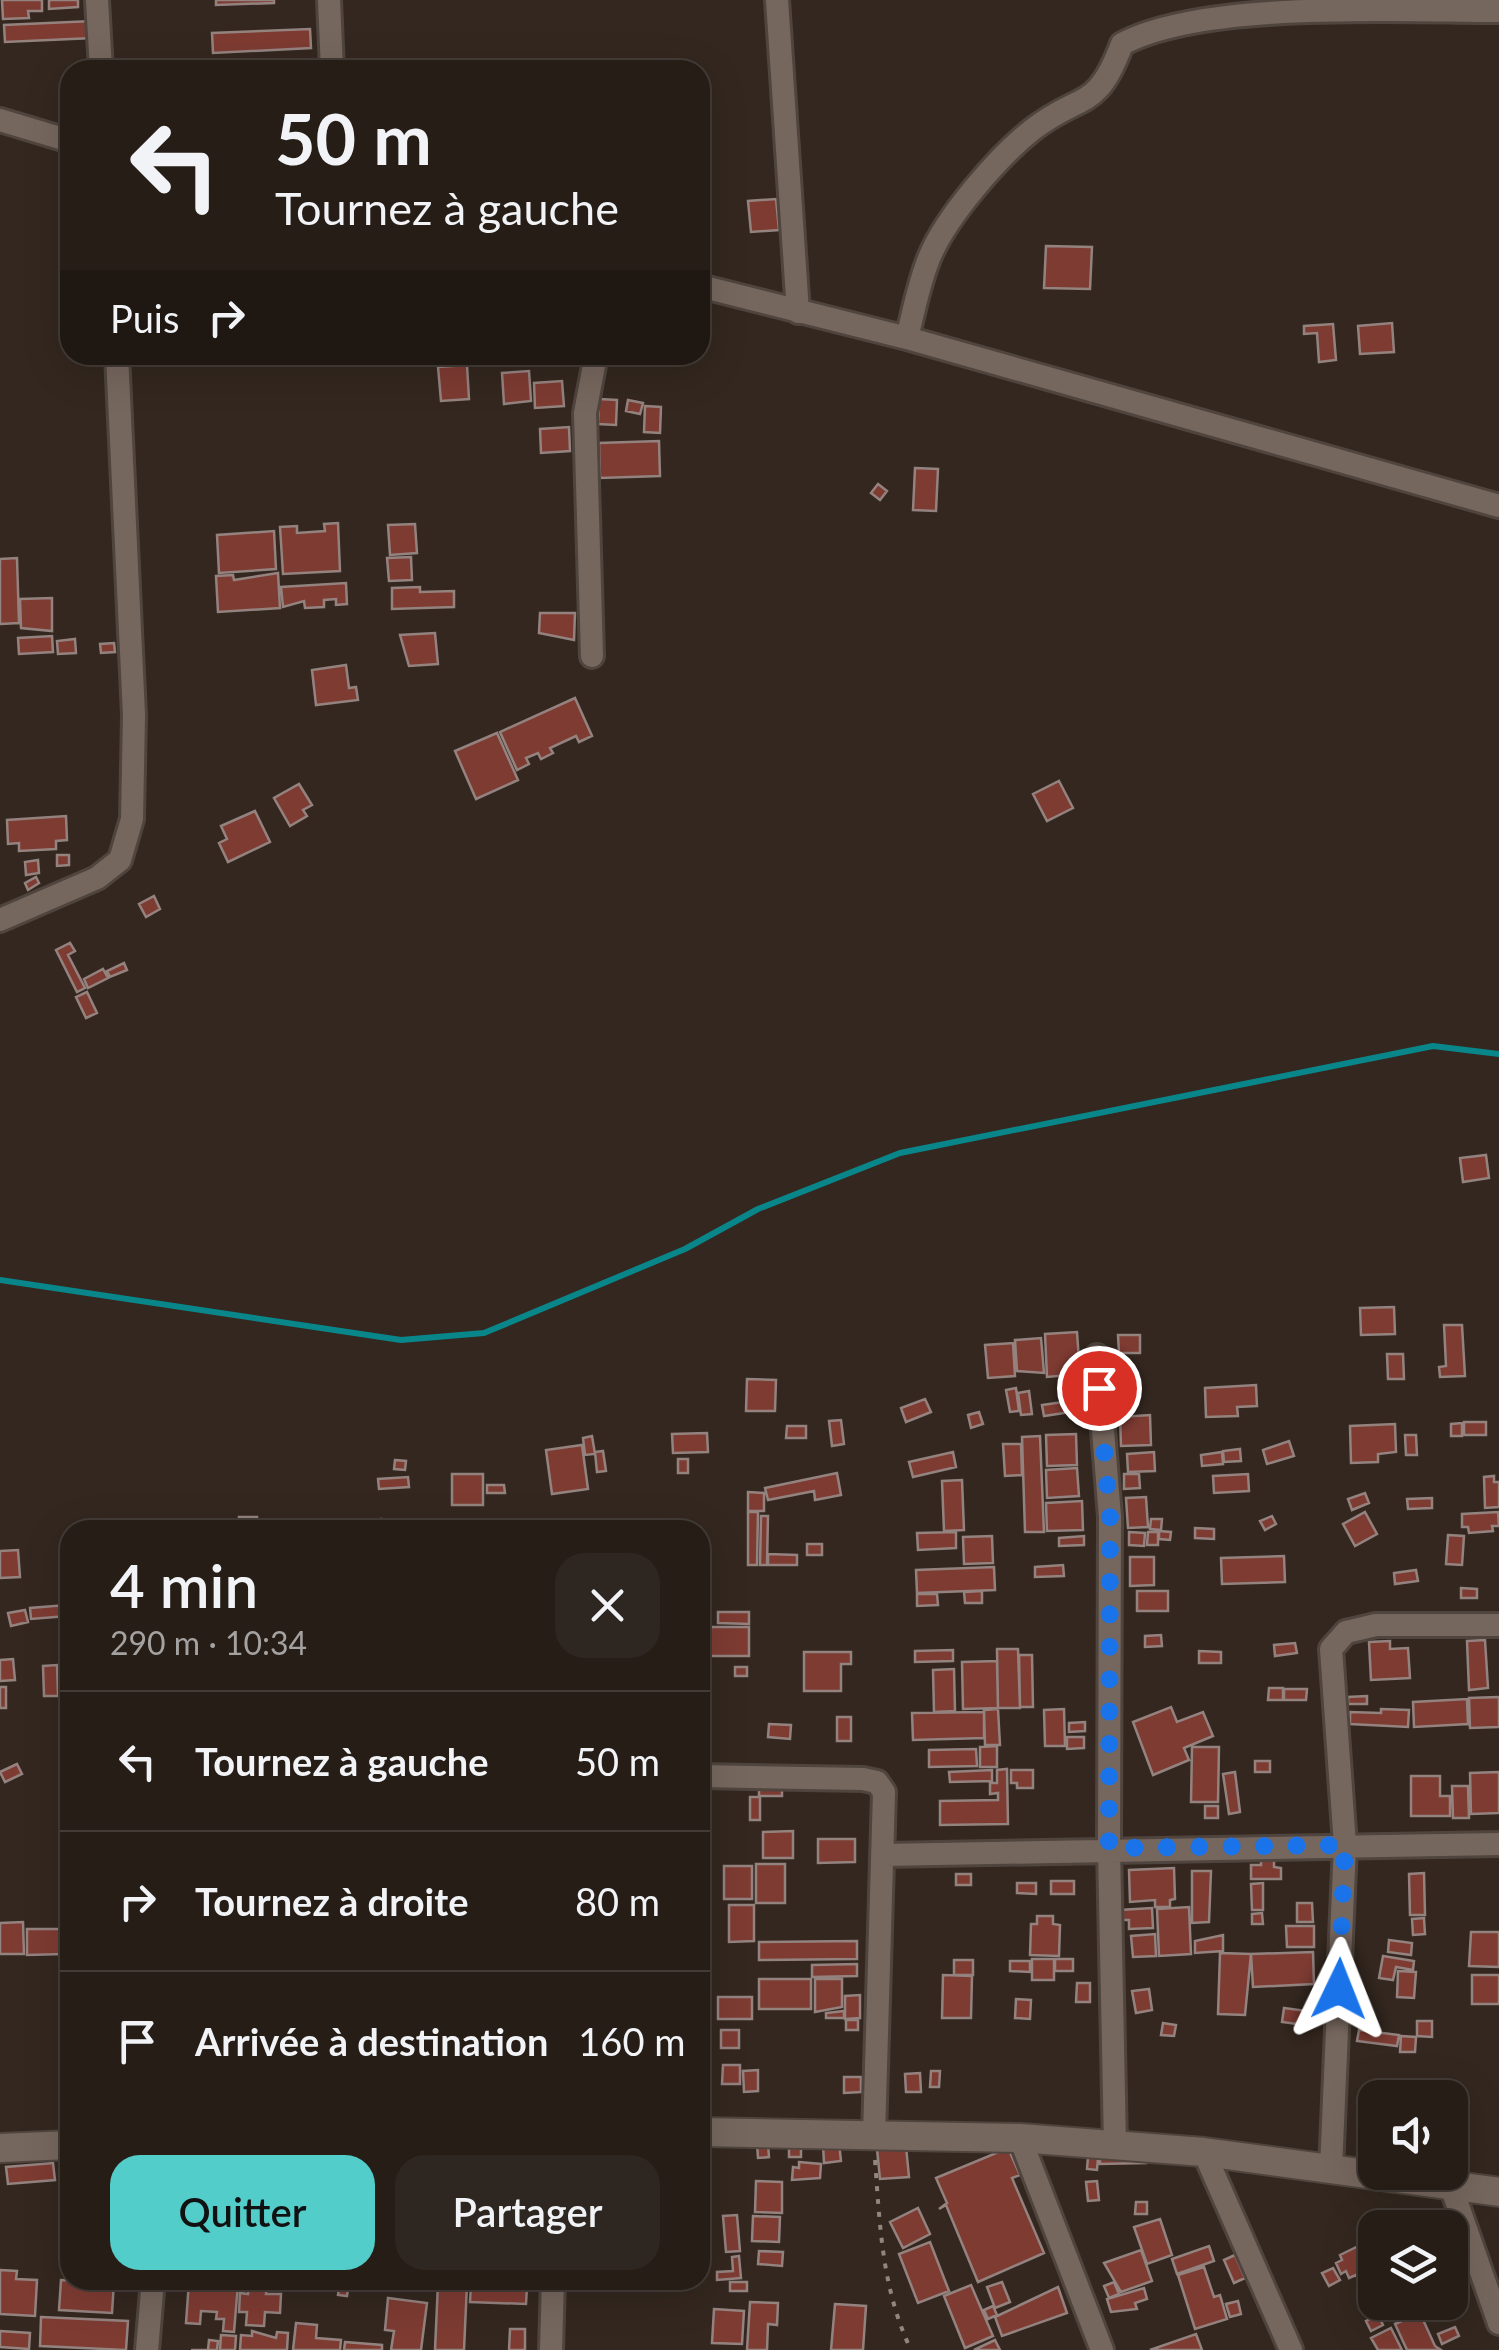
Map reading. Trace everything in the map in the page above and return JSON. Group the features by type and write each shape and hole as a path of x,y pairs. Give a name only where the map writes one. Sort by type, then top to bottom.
{"street":[{"path":"97,0 101,60"},
{"path":"330,0 332,60"},
{"path":"776,0 798,312"},
{"path":"907,338 921,278 945,228 1029,132 1097,94 1108,80 1122,44 1142,32 1275,12 1499,11"},
{"path":"0,120 60,138"},
{"path":"710,289 907,338 1499,506"},
{"path":"0,920 97,878 120,860 132,819 134,715 116,365"},
{"path":"592,656 585,413 594,365"},
{"path":"1096,1356 1110,1517 1109,1848 1115,2145"},
{"path":"1331,2170 1345,1845 1331,1649 1346,1632 1376,1626 1499,1625"},
{"path":"710,1776 877,1782 884,1792 874,2136"},
{"path":"883,1855 1499,1844"},
{"path":"710,2132 1020,2138 1204,2152 1358,2174"},
{"path":"1020,2138 1102,2350"},
{"path":"0,2148 60,2145"},
{"path":"1204,2152 1292,2350"},
{"path":"1468,2188 1499,2192"},
{"path":"1452,2190 1499,2323"},
{"path":"147,2350 153,2290"},
{"path":"551,2350 553,2290"}],"path":[{"path":"874,2136 881,2242 892,2310 911,2350"}],"building":[{"path":"2,0 42,0 42,11 28,11 29,18 3,19"},
{"path":"49,0 78,0 78,7 49,9"},
{"path":"216,0 274,0 274,3 216,5"},
{"path":"92,21 93,38 5,42 4,25"},
{"path":"310,29 311,48 213,53 212,33"},
{"path":"776,199 779,230 751,232 748,201"},
{"path":"1046,246 1092,247 1090,289 1044,288"},
{"path":"1392,323 1394,352 1360,354 1358,326"},
{"path":"1333,324 1336,360 1319,362 1317,333 1304,334 1304,326"},
{"path":"467,365 469,399 441,401 438,367"},
{"path":"529,371 531,401 504,404 502,373"},
{"path":"562,381 564,406 535,408 534,383"},
{"path":"599,399 617,400 616,425 598,424"},
{"path":"628,400 643,403 640,414 626,411"},
{"path":"645,406 661,407 660,433 644,432"},
{"path":"569,427 570,451 541,453 540,429"},
{"path":"659,441 660,476 600,478 599,443"},
{"path":"915,468 938,469 936,511 913,510"},
{"path":"878,484 887,491 880,500 871,493"},
{"path":"338,523 340,571 283,574 280,527 297,526 297,533 325,531 324,524"},
{"path":"415,524 417,553 390,555 388,525"},
{"path":"274,531 276,569 219,573 217,535"},
{"path":"411,557 412,580 389,581 387,558"},
{"path":"17,558 19,623 0,624 0,559"},
{"path":"278,573 280,608 218,612 216,576 233,575 234,580"},
{"path":"346,583 347,604 336,605 336,599 324,600 324,607 305,608 304,601 283,607 281,587"},
{"path":"420,587 420,592 454,591 454,607 392,609 392,588"},
{"path":"52,598 52,631 21,628 20,599"},
{"path":"540,613 575,613 574,640 539,633"},
{"path":"435,633 438,664 409,666 400,635"},
{"path":"52,636 53,652 19,654 18,638"},
{"path":"75,639 76,653 58,654 57,641"},
{"path":"114,643 115,652 101,653 100,644"},
{"path":"346,665 349,688 356,687 358,700 316,705 312,670"},
{"path":"575,698 592,736 579,742 576,736 550,748 553,753 541,759 538,753 526,758 529,764 517,770 500,732"},
{"path":"497,733 518,780 476,799 455,751"},
{"path":"1059,781 1073,808 1047,821 1033,794"},
{"path":"299,784 312,805 303,810 307,816 290,826 274,798"},
{"path":"255,811 270,842 228,862 219,843 227,839 221,826"},
{"path":"66,816 67,840 56,841 56,849 19,851 19,843 8,844 7,820"},
{"path":"57,855 69,855 69,865 57,866"},
{"path":"38,860 39,873 26,875 25,862"},
{"path":"36,877 39,883 28,890 25,883"},
{"path":"154,896 160,909 146,917 139,904"},
{"path":"70,943 75,951 68,955 85,988 77,992 56,950"},
{"path":"124,963 127,970 110,977 107,971"},
{"path":"103,969 108,978 88,988 84,979"},
{"path":"87,992 97,1013 86,1018 76,997"},
{"path":"1486,1155 1489,1178 1463,1182 1460,1158"},
{"path":"1394,1307 1395,1334 1361,1335 1360,1308"},
{"path":"1444,1325 1462,1325 1465,1376 1440,1377 1439,1367 1446,1366"},
{"path":"1077,1332 1080,1374 1047,1377 1045,1334"},
{"path":"1118,1335 1140,1335 1140,1353 1119,1353"},
{"path":"1041,1338 1044,1373 1017,1371 1015,1340"},
{"path":"1013,1343 1015,1376 988,1378 985,1345"},
{"path":"1387,1354 1403,1354 1404,1379 1388,1379"},
{"path":"747,1379 776,1380 775,1411 746,1411"},
{"path":"1256,1385 1257,1406 1237,1407 1238,1416 1206,1417 1205,1388"},
{"path":"1016,1388 1019,1411 1010,1412 1006,1390"},
{"path":"1029,1391 1032,1414 1021,1415 1018,1393"},
{"path":"925,1399 931,1412 906,1422 901,1408"},
{"path":"1070,1401 1071,1412 1044,1416 1042,1405"},
{"path":"979,1412 983,1424 971,1428 968,1415"},
{"path":"1150,1415 1151,1445 1121,1446 1120,1417"},
{"path":"841,1420 844,1444 832,1446 829,1421"},
{"path":"1464,1422 1486,1422 1486,1435 1464,1435"},
{"path":"1462,1423 1462,1436 1451,1436 1451,1424"},
{"path":"1395,1424 1396,1452 1378,1454 1378,1462 1351,1463 1350,1426"},
{"path":"787,1426 806,1426 806,1438 786,1438"},
{"path":"707,1433 708,1452 673,1453 672,1434"},
{"path":"1076,1434 1077,1465 1047,1466 1046,1435"},
{"path":"1405,1435 1416,1435 1417,1455 1406,1455"},
{"path":"592,1436 595,1454 585,1455 583,1438"},
{"path":"1040,1436 1044,1532 1025,1532 1022,1437"},
{"path":"1289,1441 1294,1456 1267,1464 1263,1450"},
{"path":"1003,1444 1021,1444 1022,1475 1005,1476"},
{"path":"582,1445 588,1489 552,1494 546,1450"},
{"path":"1240,1449 1241,1461 1224,1462 1223,1451"},
{"path":"603,1451 606,1471 597,1472 595,1452"},
{"path":"953,1452 956,1467 913,1477 909,1462"},
{"path":"1154,1452 1155,1471 1128,1472 1127,1454"},
{"path":"1222,1452 1223,1464 1202,1466 1201,1455"},
{"path":"678,1459 688,1459 688,1473 678,1473"},
{"path":"395,1460 406,1461 405,1470 394,1469"},
{"path":"1077,1468 1079,1496 1047,1498 1046,1470"},
{"path":"837,1473 841,1495 815,1500 814,1491 768,1500 765,1488"},
{"path":"452,1474 483,1474 483,1505 452,1505"},
{"path":"1124,1474 1139,1474 1140,1488 1124,1489"},
{"path":"1248,1474 1249,1491 1214,1493 1213,1476"},
{"path":"1494,1476 1494,1482 1499,1482 1499,1507 1485,1508 1484,1477"},
{"path":"408,1477 409,1487 379,1489 378,1479"},
{"path":"962,1480 964,1530 944,1531 942,1481"},
{"path":"487,1485 504,1485 505,1493 487,1493"},
{"path":"748,1492 764,1493 764,1511 748,1511"},
{"path":"1365,1493 1369,1503 1352,1510 1348,1499"},
{"path":"1146,1497 1148,1527 1128,1528 1126,1498"},
{"path":"1432,1498 1432,1508 1408,1509 1407,1499"},
{"path":"1082,1501 1083,1530 1047,1531 1046,1503"},
{"path":"748,1512 758,1512 757,1565 748,1565"},
{"path":"1365,1512 1377,1534 1355,1546 1343,1524"},
{"path":"1498,1512 1499,1526 1492,1526 1493,1531 1469,1533 1468,1527 1462,1527 1462,1514"},
{"path":"761,1516 768,1516 767,1565 760,1565"},
{"path":"1272,1516 1276,1524 1265,1530 1260,1521"},
{"path":"1151,1519 1162,1519 1161,1530 1150,1529"},
{"path":"1195,1528 1214,1529 1214,1539 1195,1538"},
{"path":"1159,1531 1171,1532 1170,1540 1159,1539"},
{"path":"956,1532 956,1548 918,1550 917,1533"},
{"path":"1129,1532 1145,1533 1144,1546 1129,1545"},
{"path":"1148,1532 1158,1532 1158,1545 1147,1545"},
{"path":"1448,1535 1464,1536 1462,1565 1446,1564"},
{"path":"992,1536 993,1563 964,1564 963,1537"},
{"path":"1084,1536 1084,1545 1059,1546 1059,1538"},
{"path":"807,1544 822,1544 822,1555 807,1555"},
{"path":"18,1550 20,1577 0,1578 0,1551"},
{"path":"768,1554 797,1555 797,1565 768,1565"},
{"path":"1284,1556 1285,1582 1222,1584 1221,1558"},
{"path":"1130,1557 1154,1557 1154,1585 1130,1586"},
{"path":"1063,1565 1064,1576 1035,1577 1035,1567"},
{"path":"994,1567 995,1590 917,1593 916,1570"},
{"path":"1416,1570 1418,1581 1395,1584 1394,1573"},
{"path":"1461,1588 1477,1589 1477,1598 1461,1598"},
{"path":"982,1591 982,1603 965,1603 964,1592"},
{"path":"1137,1591 1168,1591 1168,1611 1137,1611"},
{"path":"917,1594 937,1594 938,1605 917,1606"},
{"path":"60,1606 60,1617 31,1619 30,1608"},
{"path":"25,1610 28,1622 11,1626 8,1613"},
{"path":"718,1612 749,1612 749,1624 718,1623"},
{"path":"711,1627 749,1627 749,1656 710,1656"},
{"path":"1161,1635 1162,1646 1145,1647 1145,1636"},
{"path":"1485,1640 1488,1688 1469,1690 1467,1641"},
{"path":"1390,1641 1390,1649 1408,1648 1410,1678 1371,1680 1369,1642"},
{"path":"1295,1643 1297,1653 1275,1656 1274,1645"},
{"path":"997,1649 1018,1649 1020,1708 998,1708"},
{"path":"953,1650 953,1661 915,1662 915,1651"},
{"path":"1199,1651 1221,1652 1221,1663 1199,1663"},
{"path":"804,1652 851,1652 851,1664 841,1664 841,1691 804,1691"},
{"path":"1019,1655 1032,1655 1033,1707 1020,1707"},
{"path":"13,1659 15,1680 0,1681 0,1660"},
{"path":"997,1661 998,1708 963,1709 962,1662"},
{"path":"57,1665 58,1696 44,1696 43,1666"},
{"path":"735,1667 747,1667 747,1676 735,1676"},
{"path":"954,1669 955,1711 934,1712 933,1670"},
{"path":"0,1687 6,1687 6,1708 0,1708"},
{"path":"1269,1688 1283,1688 1283,1700 1268,1700"},
{"path":"1284,1689 1307,1689 1306,1700 1284,1700"},
{"path":"1367,1696 1367,1704 1348,1704 1348,1697"},
{"path":"1499,1697 1499,1727 1470,1728 1469,1698"},
{"path":"1467,1699 1468,1724 1414,1727 1413,1702"},
{"path":"1171,1707 1177,1722 1203,1712 1213,1736 1184,1748 1189,1760 1153,1775 1133,1722"},
{"path":"998,1709 1000,1745 985,1745 984,1710"},
{"path":"1064,1709 1065,1746 1045,1746 1044,1710"},
{"path":"1381,1709 1409,1710 1408,1727 1350,1724 1350,1712 1381,1713"},
{"path":"984,1712 984,1738 913,1740 912,1713"},
{"path":"837,1717 851,1717 851,1741 837,1741"},
{"path":"1085,1722 1085,1731 1069,1732 1069,1723"},
{"path":"769,1724 791,1725 790,1739 768,1737"},
{"path":"1067,1737 1084,1737 1084,1748 1067,1749"},
{"path":"997,1746 997,1767 980,1767 980,1747"},
{"path":"1192,1747 1219,1747 1218,1802 1191,1802"},
{"path":"976,1749 977,1766 929,1767 929,1750"},
{"path":"1255,1761 1270,1761 1270,1772 1255,1772"},
{"path":"17,1764 22,1774 5,1782 0,1772"},
{"path":"1007,1769 1008,1824 940,1825 940,1801 998,1800 998,1793 990,1794 990,1783 997,1783 997,1770"},
{"path":"992,1770 992,1781 950,1782 949,1772"},
{"path":"1011,1770 1033,1770 1033,1788 1017,1788 1017,1783 1011,1783"},
{"path":"1235,1772 1240,1812 1229,1814 1223,1774"},
{"path":"1499,1772 1499,1813 1471,1814 1470,1773"},
{"path":"1411,1776 1440,1776 1440,1796 1450,1796 1450,1816 1411,1816"},
{"path":"1452,1786 1468,1786 1469,1818 1453,1818"},
{"path":"759,1787 782,1787 782,1796 759,1796"},
{"path":"750,1797 760,1797 760,1820 750,1820"},
{"path":"1205,1806 1218,1806 1218,1818 1205,1818"},
{"path":"793,1831 793,1858 763,1858 763,1832"},
{"path":"818,1839 855,1839 855,1862 818,1863"},
{"path":"1261,1859 1274,1860 1274,1867 1281,1868 1281,1879 1251,1879 1251,1865 1261,1865"},
{"path":"756,1864 785,1864 785,1903 756,1903"},
{"path":"724,1866 752,1866 752,1899 724,1899"},
{"path":"1174,1868 1175,1899 1170,1900 1170,1907 1155,1907 1155,1900 1130,1902 1129,1870"},
{"path":"1192,1871 1211,1871 1209,1922 1192,1923"},
{"path":"1424,1873 1425,1915 1410,1915 1409,1874"},
{"path":"956,1874 971,1874 971,1885 956,1885"},
{"path":"1051,1881 1074,1881 1074,1894 1051,1894"},
{"path":"1017,1883 1036,1883 1036,1894 1017,1893"},
{"path":"1263,1883 1263,1910 1252,1910 1251,1884"},
{"path":"1297,1903 1312,1903 1313,1922 1297,1922"},
{"path":"729,1905 754,1905 754,1941 729,1942"},
{"path":"1189,1907 1191,1954 1159,1956 1157,1909"},
{"path":"1152,1908 1153,1928 1129,1929 1129,1920 1119,1920 1119,1910"},
{"path":"1262,1913 1263,1924 1252,1924 1252,1914"},
{"path":"1037,1916 1053,1916 1053,1924 1060,1925 1059,1956 1030,1955 1031,1924 1037,1924"},
{"path":"1424,1918 1425,1934 1413,1935 1412,1919"},
{"path":"23,1922 24,1954 0,1954 0,1923"},
{"path":"1286,1926 1314,1926 1314,1947 1287,1947"},
{"path":"27,1929 60,1929 60,1954 27,1955"},
{"path":"1471,1932 1499,1932 1499,1967 1469,1966"},
{"path":"1155,1934 1156,1956 1133,1957 1131,1936"},
{"path":"1223,1935 1223,1951 1195,1953 1195,1941"},
{"path":"1389,1940 1412,1943 1411,1955 1388,1952"},
{"path":"857,1941 857,1959 759,1960 759,1942"},
{"path":"1313,1952 1314,1984 1253,1987 1251,1954"},
{"path":"1220,1953 1251,1954 1245,2015 1218,2014"},
{"path":"1383,1956 1414,1961 1413,1970 1396,1967 1393,1980 1379,1978"},
{"path":"1032,1959 1054,1959 1054,1980 1032,1980"},
{"path":"1055,1959 1073,1959 1073,1971 1055,1971"},
{"path":"954,1960 973,1960 973,1975 954,1975"},
{"path":"1010,1961 1030,1961 1030,1972 1010,1971"},
{"path":"857,1964 857,1976 812,1977 812,1965"},
{"path":"1398,1971 1416,1972 1414,1998 1397,1997"},
{"path":"943,1975 972,1976 971,2018 942,2018"},
{"path":"1472,1975 1499,1975 1499,2004 1472,2004"},
{"path":"759,1979 811,1979 811,2009 759,2009"},
{"path":"815,1979 842,1979 842,2007 815,2012"},
{"path":"1077,1983 1090,1983 1090,2002 1076,2002"},
{"path":"1149,1989 1152,2010 1136,2013 1132,1991"},
{"path":"860,1995 860,2018 845,2019 845,1996"},
{"path":"718,1997 752,1997 752,2019 718,2019"},
{"path":"1016,1999 1031,2000 1030,2019 1015,2018"},
{"path":"1353,2006 1369,2007 1368,2021 1352,2020"},
{"path":"1284,2008 1307,2011 1305,2025 1282,2022"},
{"path":"844,2011 844,2018 826,2018 826,2013"},
{"path":"846,2020 858,2020 858,2030 846,2030"},
{"path":"1417,2021 1432,2021 1432,2037 1417,2036"},
{"path":"1163,2023 1176,2025 1174,2036 1161,2035"},
{"path":"721,2030 739,2030 739,2048 721,2048"},
{"path":"1359,2030 1399,2035 1397,2046 1357,2041"},
{"path":"1401,2036 1416,2037 1415,2052 1400,2052"},
{"path":"723,2065 740,2065 740,2084 722,2084"},
{"path":"758,2070 758,2091 744,2092 743,2071"},
{"path":"931,2071 940,2071 939,2087 930,2087"},
{"path":"920,2073 921,2092 906,2092 905,2074"},
{"path":"844,2077 861,2077 861,2092 844,2093"},
{"path":"839,2143 841,2161 824,2163 823,2145"},
{"path":"757,2144 768,2144 769,2157 758,2158"},
{"path":"906,2146 909,2177 880,2179 877,2149"},
{"path":"789,2148 801,2148 801,2157 789,2157"},
{"path":"1008,2148 1020,2175 1012,2178 1044,2253 978,2282 946,2205 939,2209 947,2203 936,2178"},
{"path":"1145,2150 1146,2163 1100,2164 1100,2152"},
{"path":"1088,2157 1098,2158 1097,2170 1087,2169"},
{"path":"799,2162 821,2164 820,2178 792,2180 793,2167 799,2168"},
{"path":"53,2163 55,2180 8,2184 6,2167"},
{"path":"756,2181 782,2182 782,2213 755,2212"},
{"path":"1097,2181 1099,2200 1088,2201 1086,2182"},
{"path":"1136,2202 1147,2202 1147,2214 1135,2214"},
{"path":"918,2208 930,2234 903,2248 890,2222"},
{"path":"737,2215 740,2251 726,2252 723,2216"},
{"path":"753,2216 780,2217 779,2242 752,2241"},
{"path":"1160,2219 1172,2255 1147,2264 1134,2227"},
{"path":"930,2242 949,2291 918,2303 899,2254"},
{"path":"1209,2246 1214,2261 1177,2274 1172,2259"},
{"path":"1358,2246 1358,2279 1356,2275 1349,2278 1346,2271 1341,2274 1336,2263 1342,2260 1340,2255"},
{"path":"1141,2250 1152,2281 1121,2292 1104,2263"},
{"path":"759,2251 783,2252 782,2266 758,2264"},
{"path":"1235,2255 1245,2278 1234,2283 1224,2260"},
{"path":"739,2256 741,2278 717,2280 717,2272 733,2271 732,2257"},
{"path":"1204,2267 1214,2297 1220,2295 1227,2319 1195,2329 1178,2275"},
{"path":"1333,2268 1340,2280 1329,2286 1322,2273"},
{"path":"0,2270 17,2271 16,2279 37,2280 35,2316 0,2314"},
{"path":"730,2282 747,2282 747,2291 730,2291"},
{"path":"1002,2282 1010,2302 995,2308 987,2287"},
{"path":"1114,2282 1119,2294 1109,2298 1104,2286"},
{"path":"971,2285 993,2336 965,2348 944,2296"},
{"path":"1058,2287 1067,2313 1002,2336 995,2317"},
{"path":"1144,2288 1147,2299 1135,2303 1137,2309 1111,2312 1107,2299"},
{"path":"60,2290 113,2290 112,2313 59,2310"},
{"path":"188,2290 238,2290 234,2332 223,2331 224,2319 216,2319 217,2312 201,2311 200,2324 186,2323"},
{"path":"249,2290 267,2290 266,2294 281,2294 280,2313 265,2312 264,2326 246,2325 247,2312 239,2312 240,2293 248,2294"},
{"path":"438,2290 467,2290 464,2350 435,2350"},
{"path":"471,2290 527,2290 526,2304 470,2302"},
{"path":"388,2298 427,2303 421,2350 391,2350 394,2331 385,2330"},
{"path":"1238,2301 1241,2314 1230,2317 1226,2304"},
{"path":"750,2302 778,2303 777,2325 768,2324 767,2350 747,2350"},
{"path":"835,2304 866,2306 863,2350 831,2350"},
{"path":"993,2306 997,2315 988,2319 984,2310"},
{"path":"714,2309 744,2311 742,2344 712,2343"},
{"path":"41,2317 128,2321 126,2350 40,2346"},
{"path":"1380,2320 1383,2325 1371,2331 1366,2321"},
{"path":"1423,2320 1435,2346 1441,2350 1407,2350 1395,2324"},
{"path":"296,2323 317,2325 316,2338 341,2340 340,2350 293,2350"},
{"path":"1455,2327 1459,2336 1442,2344 1438,2334"},
{"path":"1391,2328 1402,2350 1378,2350 1371,2338"},
{"path":"510,2329 525,2329 525,2350 509,2350"},
{"path":"0,2331 30,2333 29,2349 0,2347"},
{"path":"252,2331 276,2338 277,2332 288,2333 287,2350 240,2350 241,2335 252,2336"},
{"path":"1196,2334 1202,2350 1150,2350"},
{"path":"221,2335 236,2336 235,2350 220,2350"},
{"path":"209,2340 218,2341 217,2350 208,2350"},
{"path":"995,2340 1000,2350 974,2350"},
{"path":"345,2342 382,2345 382,2350 344,2350"}],"waterway":[{"path":"0,1280 401,1340 484,1333 685,1249 758,1209 900,1153 1433,1046 1499,1054"}],"route":[{"path":"1099,1388 1110,1517 1109,1848 1345,1845 1339,1989"}]}
